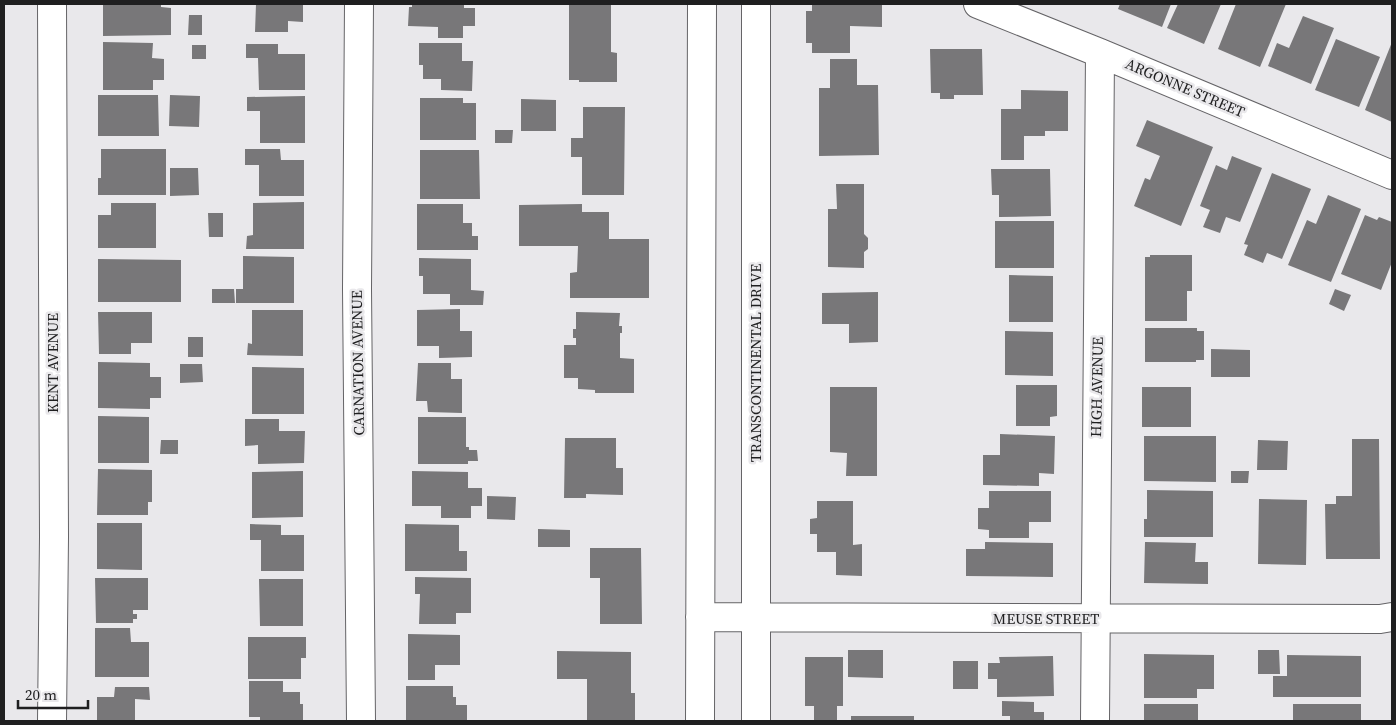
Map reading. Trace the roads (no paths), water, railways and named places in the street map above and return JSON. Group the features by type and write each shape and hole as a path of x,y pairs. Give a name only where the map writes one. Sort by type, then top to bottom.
{"street":[{"name":"KENT AVENUE","path":"52,4 54,538 52,721"},
{"name":"CARNATION AVENUE","path":"359,4 357,298 361,721"},
{"path":"700,721 702,4"},
{"name":"TRANSCONTINENTAL DRIVE","path":"756,4 756,721"},
{"name":"ARGONNE STREET","path":"978,4 1392,175"},
{"name":"HIGH AVENUE","path":"1095,721 1100,53"},
{"name":"MEUSE STREET","path":"700,617 1095,620 1380,619 1392,617"}]}
